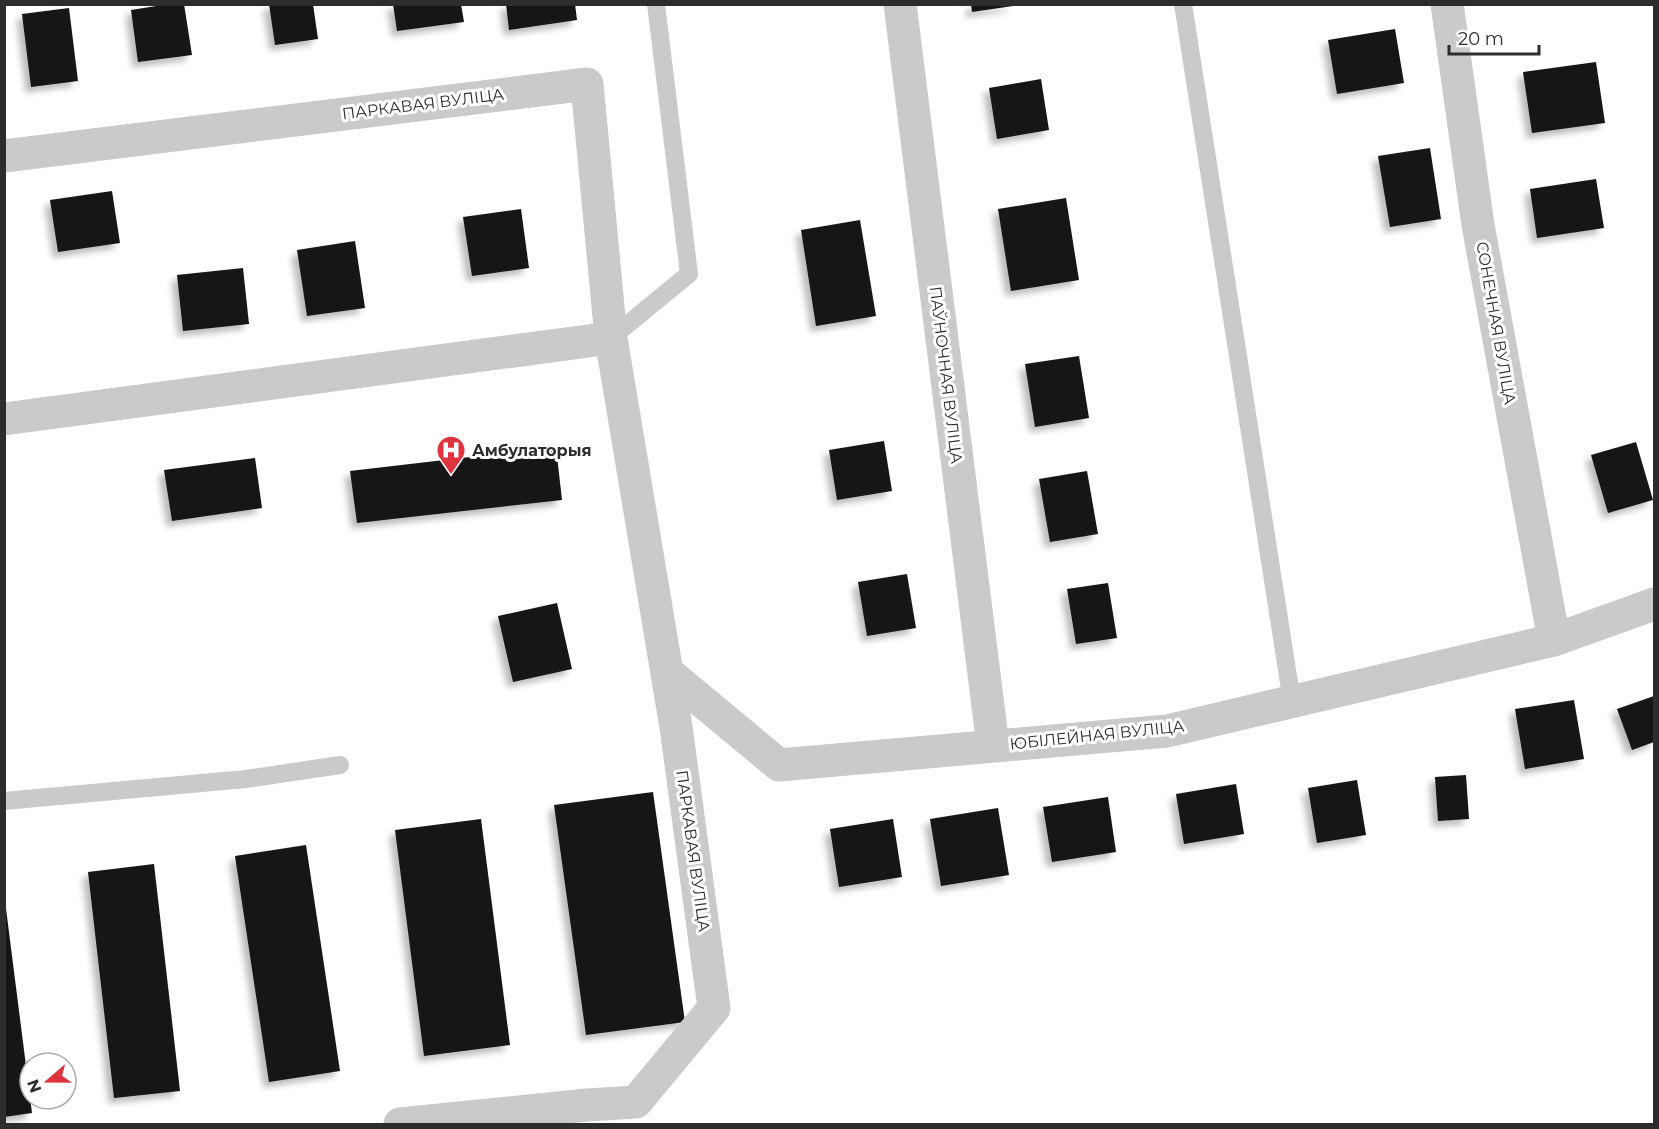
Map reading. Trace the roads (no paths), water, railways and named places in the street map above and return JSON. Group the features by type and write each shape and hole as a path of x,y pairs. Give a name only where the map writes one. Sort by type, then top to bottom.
{"street":[{"name":"ПАЎНОЧНАЯ ВУЛІЦА","path":"900,4 993,746"},
{"name":"СОНЕЧНАЯ ВУЛІЦА","path":"1447,4 1478,225 1554,640"},
{"name":"ПАРКАВАЯ ВУЛІЦА","path":"4,156 587,84 611,339 667,672 714,1008 636,1102 400,1125"},
{"path":"4,419 611,339"},
{"name":"ЮБІЛЕЙНАЯ ВУЛІЦА","path":"667,672 779,765 1167,731 1554,640 1654,604"}],"lane":[{"path":"611,339 689,274 656,4"},
{"path":"1183,4 1292,702"},
{"path":"4,801 246,779 340,765"}],"place":[{"name":"Амбулаторыя","path":"451,476"}]}
